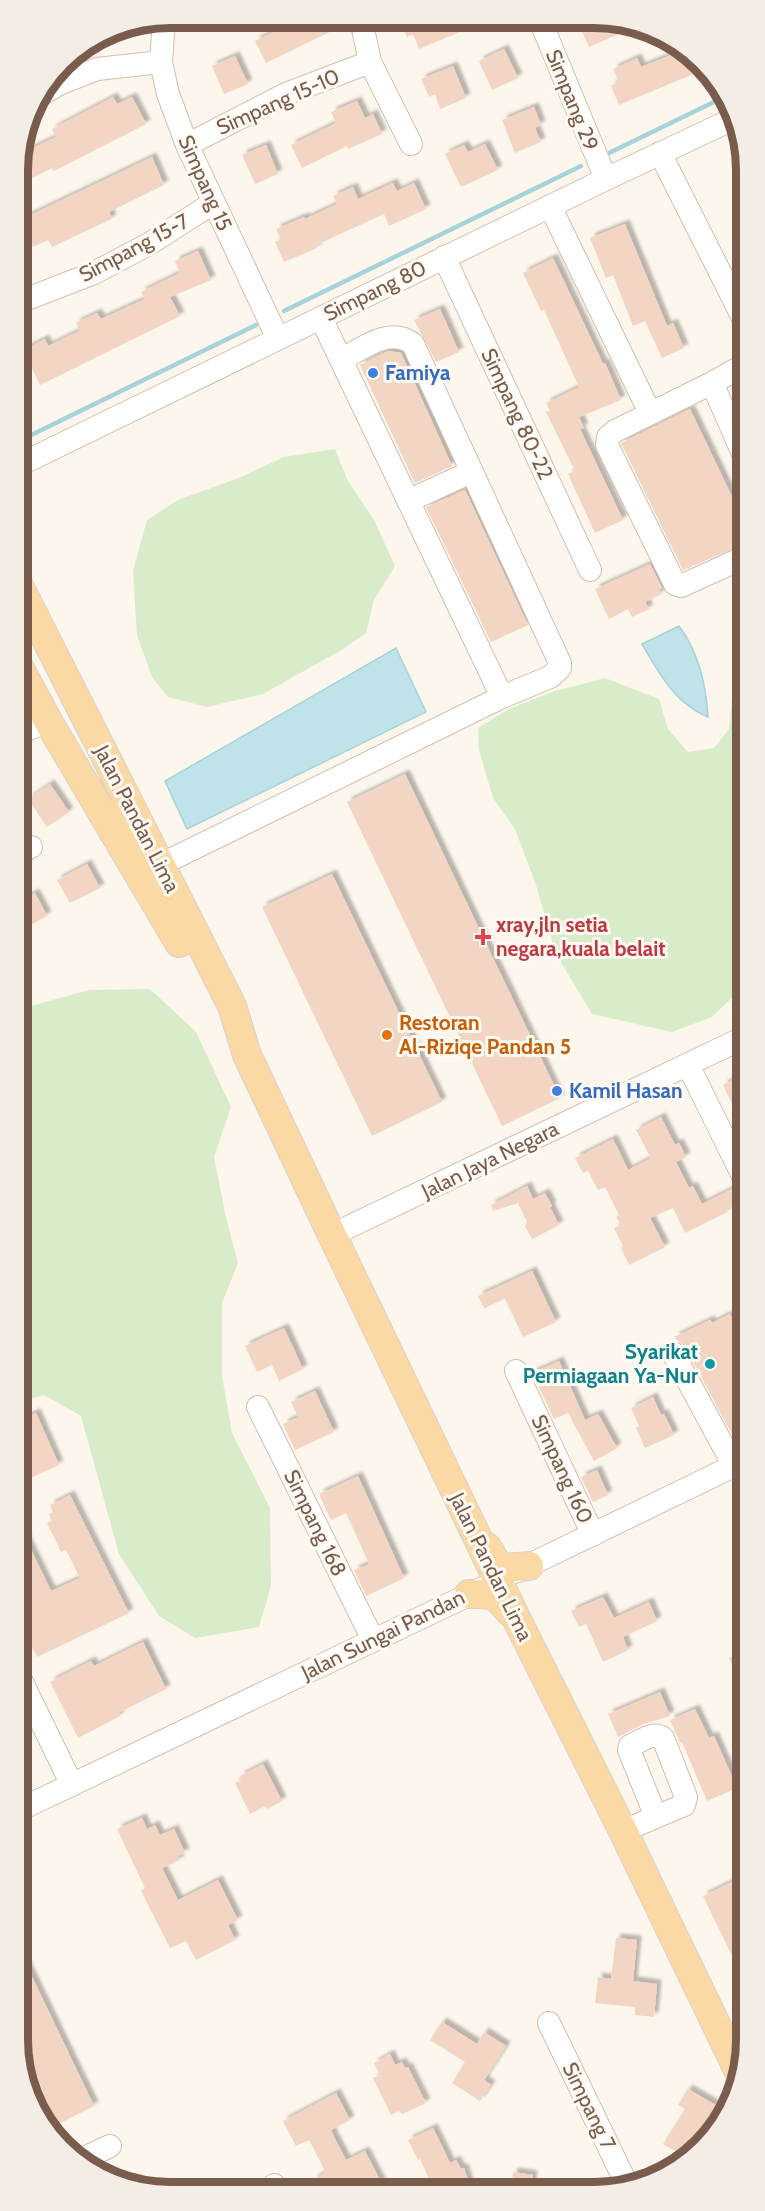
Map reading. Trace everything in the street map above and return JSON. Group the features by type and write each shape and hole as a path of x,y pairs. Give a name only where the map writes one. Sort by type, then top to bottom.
{"main road":[{"name":"Jalan Pandan Lima","path":"29,605 232,1006 247,1055 332,1235 518,1622 623,1831 735,2063"},
{"path":"29,638 52,689 56,705 55,712 48,721"},
{"name":"Jalan Pandan Lima","path":"29,684 48,721 156,901 217,1013 247,1055"},
{"path":"48,721 60,718 73,721 96,739"},
{"path":"467,1515 477,1526 493,1558 500,1566 510,1569 529,1566"},
{"path":"469,1594 482,1592 493,1595 502,1601 518,1622"}],"street":[{"path":"363,28 370,62 411,144"},
{"name":"Simpang 29","path":"543,28 585,133 606,178"},
{"name":"Simpang 15","path":"163,29 161,62 168,94 187,145 213,203 278,339"},
{"path":"56,86 97,69 161,62"},
{"name":"Simpang 15-10","path":"187,145 286,94 370,62"},
{"name":"Simpang 80","path":"29,460 606,178 728,121"},
{"path":"660,153 736,304"},
{"name":"Simpang 15-7","path":"29,298 94,273 149,244 213,203"},
{"path":"550,206 650,413"},
{"name":"Simpang 80-22","path":"444,257 590,570"},
{"path":"321,318 502,697"},
{"path":"160,865 502,697 557,673 560,663 413,344 399,336 388,336 341,360"},
{"path":"736,370 615,432 608,437 607,445 675,585 681,586 736,561"},
{"path":"712,383 736,438"},
{"path":"408,501 471,472"},
{"path":"29,729 48,721"},
{"name":"Jalan Jaya Negara","path":"332,1235 736,1041"},
{"path":"687,1065 736,1161"},
{"path":"673,1353 736,1456"},
{"name":"Simpang 160","path":"516,1371 593,1535"},
{"name":"Simpang 168","path":"258,1407 373,1640"},
{"name":"Jalan Sungai Pandan","path":"28,1806 736,1465"},
{"path":"28,1695 72,1785"},
{"path":"623,1831 656,1817"},
{"name":"Simpang 7","path":"549,2023 624,2180"},
{"path":"88,2156 110,2146"}],"green space":[{"path":"335,449 347,479 374,520 395,566 374,600 366,633 343,649 263,694 207,707 168,697 152,677 137,635 133,571 147,520 178,500 241,477 284,457"},
{"path":"605,678 659,699 668,729 688,752 714,748 729,729 732,699 736,692 736,994 712,1017 672,1032 592,1014 556,954 536,885 515,829 493,798 479,750 478,728 509,709 552,692"},
{"path":"150,989 196,1032 231,1107 214,1157 238,1263 222,1303 222,1376 232,1433 270,1508 271,1586 259,1627 195,1638 159,1616 119,1554 81,1416 44,1395 28,1400 29,1007 89,990"}],"water":[{"path":"679,626 691,646 700,669 708,717 677,696 642,644"},
{"path":"396,648 426,712 187,829 165,781"}],"building":[{"path":"282,28 338,28 266,63 255,41"},
{"path":"403,28 470,28 419,49 413,34 407,37"},
{"path":"580,28 620,31 621,33 589,47"},
{"path":"504,49 518,78 492,90 479,61"},
{"path":"675,53 697,72 619,105 611,86 619,82 613,69 637,58 641,67"},
{"path":"235,56 248,84 224,94 212,66"},
{"path":"453,66 466,98 440,109 435,94 429,97 421,79"},
{"path":"113,97 117,104 132,97 146,124 54,171 52,168 29,180 30,149 56,137 52,129"},
{"path":"357,101 365,118 373,114 382,134 348,149 347,146 302,168 291,145 336,123 331,112"},
{"path":"534,107 541,125 535,128 541,142 515,153 502,120"},
{"path":"485,144 498,170 461,187 445,154 464,145 468,152"},
{"path":"266,145 278,174 255,184 242,155"},
{"path":"152,157 164,185 109,212 112,219 52,247 48,240 33,247 29,239 29,216"},
{"path":"393,183 397,191 414,183 426,209 389,226 384,214 284,262 275,242 281,239 276,229 337,204 333,196 353,187 358,199"},
{"path":"625,224 667,326 673,323 684,348 662,358 645,321 633,326 613,275 606,278 590,238"},
{"path":"198,251 211,280 170,297 180,316 40,385 29,362 29,347 45,339 48,346 79,331 76,323 97,313 101,319 145,299 141,292 180,273 175,261"},
{"path":"553,258 621,400 579,417 584,428 580,429 623,520 595,533 568,474 575,471 546,412 550,411 546,403 579,387 544,310 541,311 523,273"},
{"path":"440,309 459,352 436,362 414,320"},
{"path":"388,351 401,353 452,466 415,483 360,365"},
{"path":"690,409 736,505 736,548 683,570 621,443"},
{"path":"465,490 528,625 491,642 426,507"},
{"path":"650,564 662,588 659,590 661,594 645,602 649,609 632,617 628,609 609,619 595,589"},
{"path":"405,774 560,1098 502,1126 347,802"},
{"path":"50,784 69,812 47,827 29,799"},
{"path":"87,864 100,888 70,903 57,880"},
{"path":"332,874 442,1102 372,1136 262,907"},
{"path":"35,893 47,916 29,926 29,896"},
{"path":"736,1078 736,1100 731,1102 723,1085"},
{"path":"661,1117 675,1145 679,1143 686,1157 676,1162 689,1188 693,1186 702,1204 732,1189 736,1197 736,1204 726,1209 727,1212 685,1233 673,1208 650,1218 665,1247 629,1265 614,1228 621,1225 616,1217 619,1215 605,1187 598,1190 588,1171 583,1173 575,1158 613,1139 628,1170 651,1158 636,1130"},
{"path":"527,1186 533,1199 545,1193 559,1225 532,1239 525,1226 527,1222 518,1203 493,1211 491,1205"},
{"path":"532,1271 556,1322 523,1337 505,1299 484,1308 478,1296"},
{"name":"Syarikat Permiagaan Ya-Nur","path":"730,1314 732,1318 736,1316 735,1440 685,1347 674,1337 710,1320 712,1323"},
{"path":"284,1328 303,1369 279,1381 272,1365 257,1372 245,1346"},
{"path":"559,1361 585,1420 598,1414 617,1448 594,1461 568,1413 554,1419 532,1373"},
{"path":"315,1391 334,1432 295,1450 283,1424 298,1417 291,1402"},
{"path":"653,1397 674,1435 645,1448 636,1428 639,1426 631,1408"},
{"path":"36,1413 59,1465 30,1478 28,1474 28,1416"},
{"path":"597,1470 608,1495 593,1502 581,1477"},
{"path":"358,1476 404,1578 366,1596 354,1570 369,1564 346,1513 331,1520 319,1494"},
{"path":"70,1495 129,1613 37,1657 28,1639 28,1544 51,1591 80,1578 66,1550 61,1552 47,1523 52,1521 49,1514 53,1512 50,1505"},
{"path":"603,1597 614,1618 649,1602 657,1621 623,1637 628,1650 603,1662 586,1624 579,1627 571,1611"},
{"path":"143,1642 166,1689 118,1713 120,1716 78,1738 50,1682 91,1661 94,1666"},
{"path":"736,1655 736,1674 729,1658"},
{"path":"660,1692 670,1716 641,1725 618,1737 608,1714"},
{"path":"695,1709 709,1738 714,1736 736,1788 707,1801 670,1720"},
{"path":"263,1764 282,1801 250,1814 235,1783 242,1780 240,1776"},
{"path":"142,1818 147,1829 155,1825 160,1835 174,1829 185,1853 178,1856 180,1860 162,1868 178,1900 218,1880 238,1920 228,1925 235,1940 196,1960 186,1941 170,1948 141,1891 145,1888 117,1829"},
{"path":"736,1880 736,1954 732,1956 703,1896"},
{"path":"616,1938 637,1940 633,1981 657,1984 654,2017 635,2015 635,2007 595,2003 598,1977 611,1979"},
{"path":"28,1969 94,2106 56,2125 31,2069 28,2041"},
{"path":"442,2022 477,2044 484,2032 506,2046 484,2080 491,2085 480,2101 452,2083 465,2062 430,2040"},
{"path":"390,2054 395,2065 402,2062 405,2068 408,2067 426,2103 402,2114 399,2111 391,2115 373,2078 380,2075 374,2063"},
{"path":"688,2089 717,2106 704,2127 706,2128 680,2154 663,2144 685,2109 678,2105"},
{"path":"336,2093 350,2120 331,2130 334,2137 346,2160 365,2151 381,2182 314,2182 313,2180 325,2173 322,2165 309,2140 296,2146 283,2121"},
{"path":"433,2128 450,2163 456,2160 461,2169 464,2168 468,2182 430,2182 408,2140"},
{"path":"513,2172 533,2175 532,2182 512,2182"}],"waterway":[{"path":"609,153 718,100"},
{"path":"284,311 581,166"},
{"path":"29,436 256,325"}],"place":[{"name":"Famiya","path":"373,373"},
{"name":"xray,jln setia negara,kuala belait","path":"483,937"},
{"name":"Restoran Al-Riziqe Pandan 5","path":"387,1035"},
{"name":"Kamil Hasan","path":"557,1091"},
{"name":"Syarikat Permiagaan Ya-Nur","path":"710,1364"}]}
